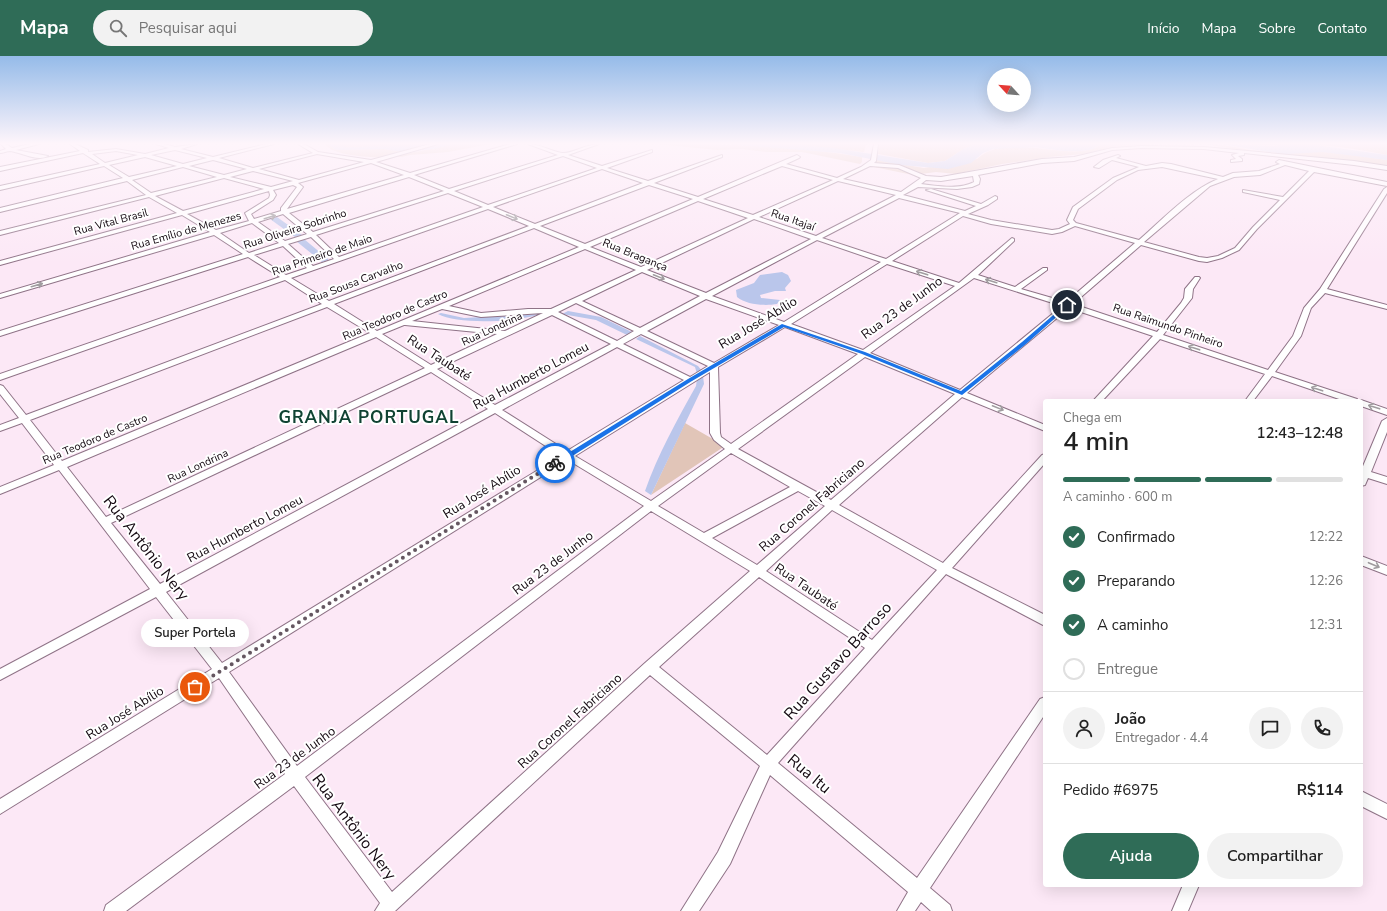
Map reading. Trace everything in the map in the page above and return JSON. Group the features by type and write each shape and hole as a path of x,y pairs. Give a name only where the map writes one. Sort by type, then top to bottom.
{"street":[{"path":"0,188 18,184"},
{"path":"0,210 108,184"},
{"name":"Rua Taubaté","path":"135,184 150,195 183,213 328,305 377,334 568,456 758,571 873,647"},
{"path":"0,233 191,184"},
{"path":"250,184 270,189 273,195 271,199 248,213 252,222 283,243 312,269"},
{"name":"Rua Vital Brasil","path":"0,263 290,184"},
{"path":"298,184 300,187 284,208 284,212 312,234 339,260"},
{"name":"Rua Emílio de Menezes","path":"0,296 382,184"},
{"name":"Rua Bragança","path":"429,184 706,296 863,353 1043,427"},
{"name":"Rua Oliveira Sobrinho","path":"0,334 470,184"},
{"name":"Rua Primeiro de Maio","path":"0,377 557,184"},
{"name":"Rua Sousa Carvalho","path":"0,428 647,184"},
{"name":"Rua Itajaí","path":"652,184 959,285"},
{"name":"Rua Teodoro de Castro","path":"0,491 735,184"},
{"name":"Rua Londrina","path":"104,522 826,184"},
{"path":"855,184 899,195 991,222 1052,232 1060,231 1074,224"},
{"name":"Rua Humberto Lomeu","path":"0,675 706,296 918,184"},
{"path":"916,186 970,186 975,184"},
{"path":"1108,184 1076,208 1070,220 1074,224 1201,260 1220,257 1237,249 1245,238 1299,184"},
{"name":"Rua Coronel Fabriciano","path":"387,908 650,667 831,506 962,393 1024,343 1197,193 1211,184"},
{"path":"916,186 981,206"},
{"path":"1250,399 1297,336 1308,308 1323,290 1387,189"},
{"path":"1245,191 1284,199"},
{"name":"Rua José Abílio","path":"0,807 690,380 784,325 963,213 981,206 995,198"},
{"name":"Rua 23 de Junho","path":"112,911 295,776 651,506 863,353 973,276 1012,240"},
{"path":"1016,290 1045,269"},
{"name":"Rua Raimundo Pinheiro","path":"973,276 1067,305 1348,399"},
{"path":"1099,399 1158,336 1184,304 1188,298 1189,289 1197,278"},
{"path":"1323,290 1387,307"},
{"path":"577,301 714,366 715,433 717,438 731,449 945,569 1043,620"},
{"path":"442,307 481,315 528,311 553,312 690,380"},
{"path":"403,323 508,333"},
{"name":"Rua Antônio Nery","path":"0,388 23,420 221,670 387,908"},
{"path":"1363,404 1387,412"},
{"path":"1363,479 1387,421"},
{"name":"Rua Gustavo Barroso","path":"689,911 724,858 768,764 1043,459"},
{"path":"1366,473 1387,481"},
{"path":"704,538 799,486"},
{"path":"1363,561 1387,571"},
{"name":"Rua Itu","path":"650,667 944,911"},
{"path":"905,911 1043,706"},
{"path":"1363,799 1387,812"},
{"path":"1180,911 1190,887"}],"shaded area":[{"path":"685,423 725,446 651,495"}],"water":[{"path":"277,217 302,235 295,237 270,219"},
{"path":"304,239 328,260 322,262 296,241"},
{"path":"782,272 788,275 791,281 785,288 786,291 775,291 760,295 761,298 780,300 777,304 756,304 746,302 737,297 736,290 754,283 760,275"},
{"path":"568,311 601,317 632,332 627,335 596,320 562,314"},
{"path":"441,313 464,318 540,314 518,319 473,321 459,320 438,314"},
{"path":"640,336 698,366 702,371 697,374 695,367 636,339"},
{"path":"703,376 704,384 651,495 645,491 662,450 696,386 697,379"}],"way so far":[{"path":"195,687 555,463"}],"place":[{"name":"Super Portela","path":"195,687"}],"district":[{"name":"GRANJA PORTUGAL","path":"369,417"}],"route":[{"path":"555,463 690,380 784,325 863,353 962,393 1024,343 1067,305"}]}
